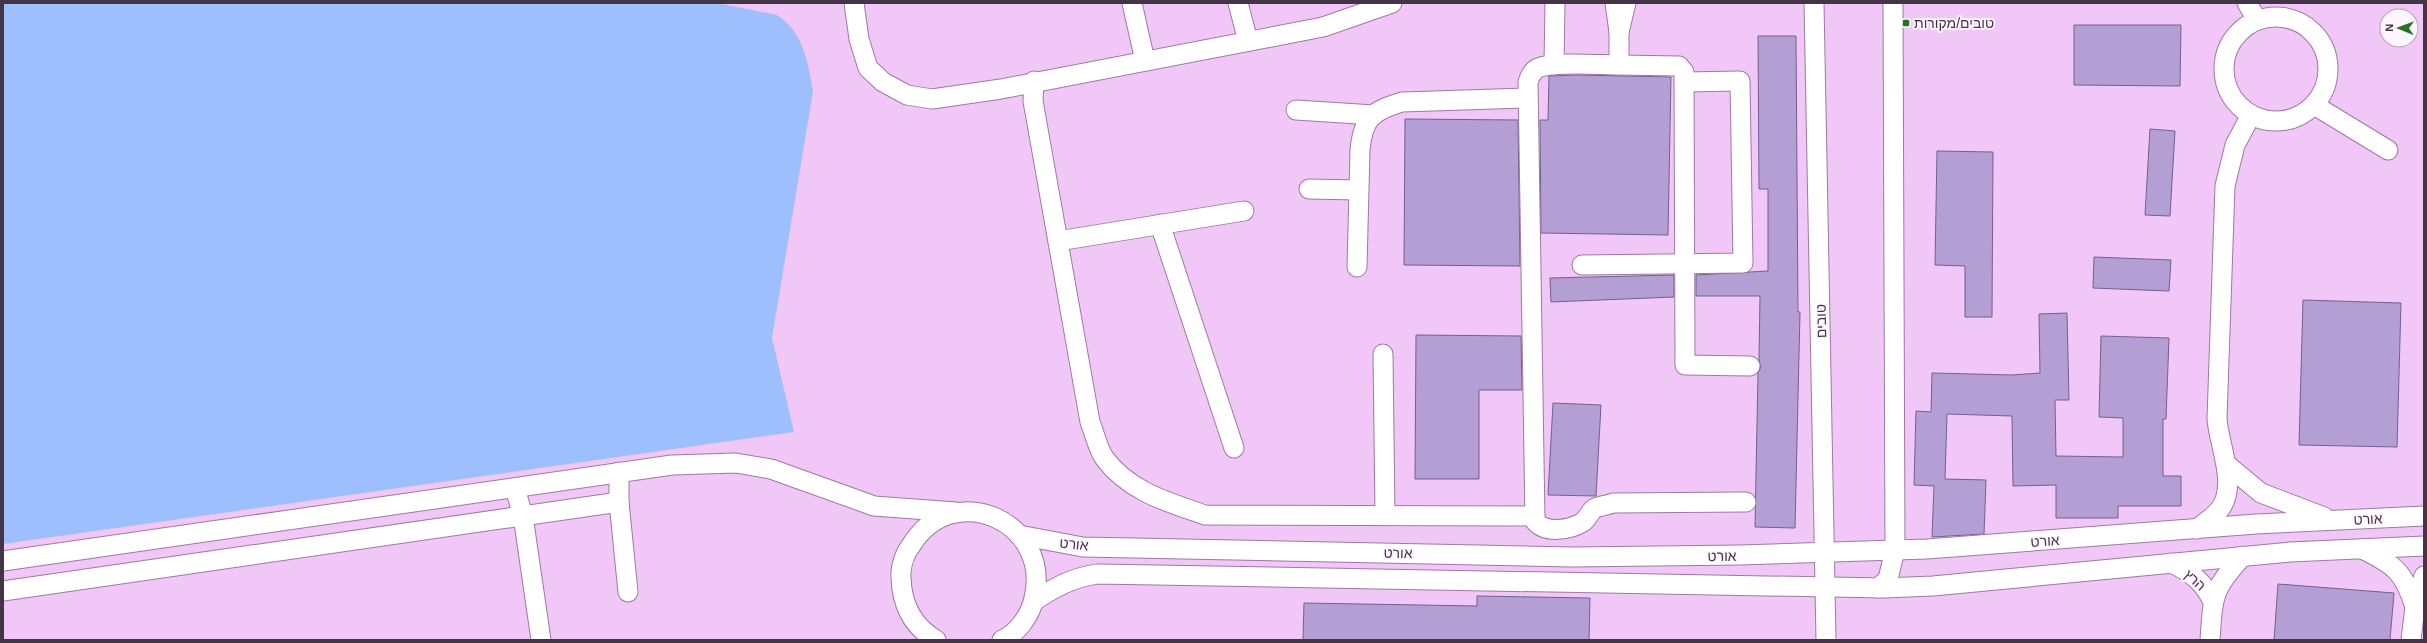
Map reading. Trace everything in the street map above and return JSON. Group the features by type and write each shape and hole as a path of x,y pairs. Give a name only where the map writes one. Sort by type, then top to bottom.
{"street":[{"path":"854,3 859,39 868,68 884,82 907,95 932,99 1001,89 1034,81 1323,27 1392,3"},
{"path":"1132,3 1145,60"},
{"path":"1238,3 1248,41"},
{"path":"1554,65 1555,3"},
{"path":"1615,3 1619,32 1619,65"},
{"path":"1619,32 1626,3"},
{"name":"טובים","path":"1814,3 1826,552 1826,640"},
{"path":"1878,588 1888,579 1895,550 1894,3"},
{"path":"2247,3 2257,20"},
{"path":"2273,16 2289,18 2304,24 2316,35 2324,48 2328,64 2328,79 2323,93 2314,105 2303,114 2289,120 2274,122 2260,120 2234,102 2226,87 2223,71 2225,55 2232,40 2243,28 2257,20 2273,16"},
{"path":"1746,502 1613,503 1595,508 1584,521 1572,528 1548,529 1539,526 1535,521 1533,304 1528,98 1528,82 1531,73 1539,68 1554,65 1679,66 1684,72 1686,365 1750,366"},
{"path":"1034,81 1033,101 1090,422 1105,458 1130,485 1162,500 1205,514 1535,516"},
{"path":"1582,265 1743,263 1740,81 1685,82"},
{"path":"1357,267 1358,190 1362,131 1374,115 1385,107 1402,102 1528,98"},
{"path":"2314,105 2388,150"},
{"path":"1296,110 1374,115"},
{"path":"2197,529 2221,509 2226,496 2226,464 2218,436 2217,419 2225,186 2235,145 2251,115"},
{"path":"1309,189 1358,190"},
{"path":"1058,241 1244,211"},
{"path":"1160,224 1234,448"},
{"path":"1383,354 1385,515"},
{"path":"3,561 619,472 672,465 736,463 771,470 874,506 956,512 977,512 997,517 1019,535 1028,545 1036,565 1037,586 1034,601 1022,624 1002,640"},
{"path":"2226,464 2261,493 2335,520"},
{"path":"619,472 619,502 628,592"},
{"path":"515,488 523,516 541,640"},
{"path":"3,591 619,502"},
{"path":"936,640 924,633 910,616 902,596 900,574 906,552 918,534 935,520 956,512"},
{"name":"אורט","path":"1019,535 1060,544 1099,547 1572,557 1895,550 2035,542 2335,520 2424,516"},
{"name":"אורט","path":"1034,601 1061,584 1078,577 1097,574 1878,588 1933,586 2243,556 2361,548 2424,546"},
{"path":"2361,548 2385,560 2397,570 2408,584 2415,607"},
{"name":"הרץ","path":"2210,640 2213,602 2219,584 2243,556"},
{"name":"הרץ","path":"2172,563 2188,571 2203,584 2213,602"},
{"path":"2411,640 2415,607 2424,576"}],"water":[{"path":"3,3 717,3 777,15 786,22 799,39 807,60 813,91 772,338 794,432 3,544"}],"pier":[{"path":"717,3 771,12 777,15"}],"building":[{"path":"2074,25 2181,25 2180,86 2074,85"},
{"path":"1758,36 1796,36 1798,312 1800,312 1795,528 1755,527 1758,373 1761,367 1759,360 1760,296 1696,296 1696,275 1768,271 1768,189 1759,189"},
{"path":"1577,75 1671,77 1668,235 1541,233 1540,120 1548,120 1549,76"},
{"path":"1405,119 1518,120 1520,266 1404,265"},
{"path":"2150,129 2175,131 2170,216 2145,215"},
{"path":"1937,151 1993,152 1992,317 1965,317 1965,266 1935,265"},
{"path":"2094,257 2171,260 2169,291 2093,288"},
{"path":"1674,275 1674,297 1551,302 1550,278"},
{"path":"2303,300 2401,303 2397,447 2299,445"},
{"path":"2067,313 2069,400 2055,400 2056,456 2123,457 2123,418 2099,417 2101,336 2169,338 2166,419 2163,419 2163,476 2181,476 2181,506 2118,506 2118,518 2056,518 2056,485 2013,486 2012,416 1947,414 1945,479 1986,480 1984,534 1932,537 1934,486 1914,485 1916,411 1931,412 1932,373 2012,375 2040,373 2039,314"},
{"path":"1416,335 1521,336 1522,390 1479,390 1479,479 1415,479"},
{"path":"1553,403 1601,405 1596,496 1548,495"},
{"path":"2278,584 2394,593 2390,640 2274,640"},
{"path":"1477,596 1590,598 1589,640 1303,640 1304,603 1477,606"}],"place":[{"name":"טובים/מקורות","path":"1906,23"}]}
